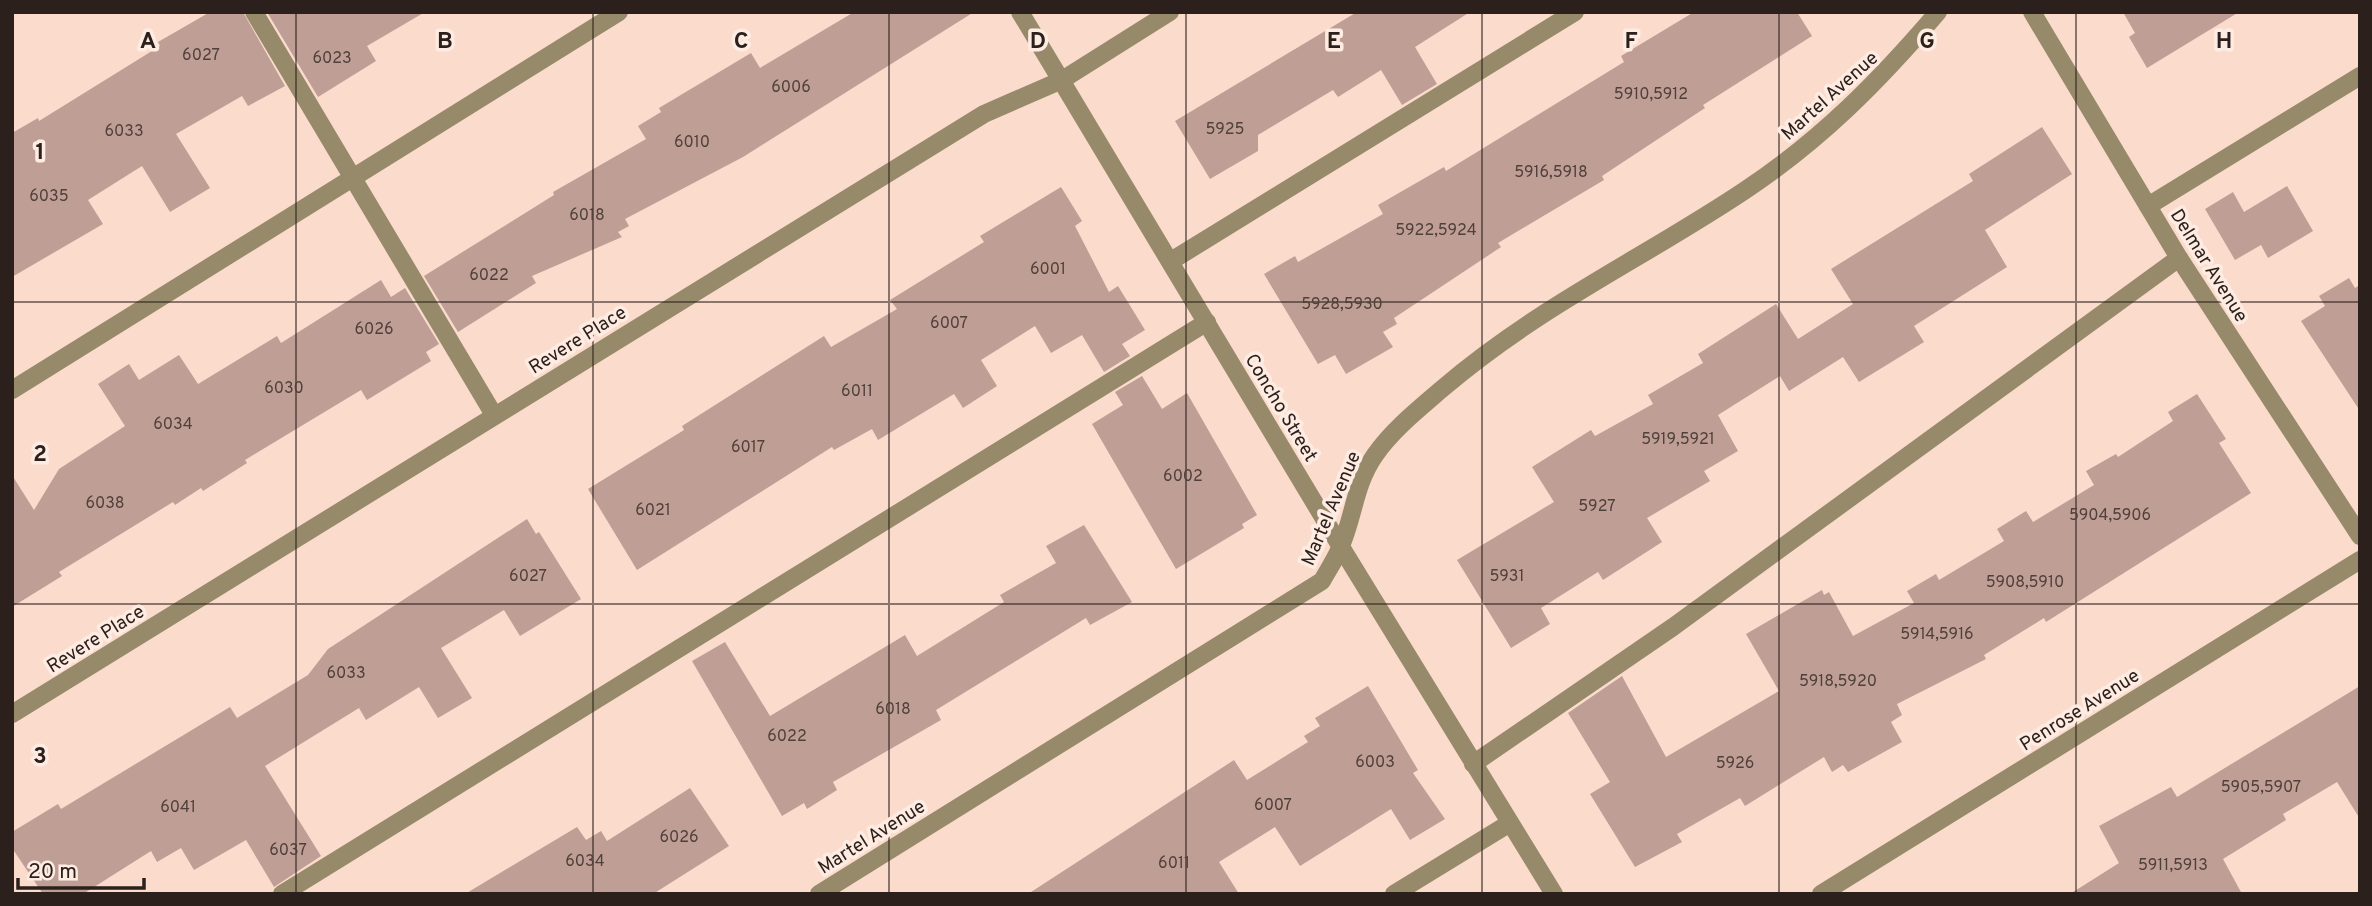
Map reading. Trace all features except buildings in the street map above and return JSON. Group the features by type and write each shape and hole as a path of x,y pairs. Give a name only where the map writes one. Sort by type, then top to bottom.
{"street":[{"path":"254,12 494,415"},
{"path":"12,390 619,12"},
{"name":"Concho Street","path":"1020,12 1341,547 1554,894"},
{"name":"Revere Place","path":"12,714 984,114 1062,80 1170,12"},
{"path":"1171,261 1576,12"},
{"name":"Martel Avenue","path":"819,894 1322,581 1341,547 1353,499 1375,454 1427,402 1487,351 1550,307 1744,192 1818,139 1889,70 1938,12"},
{"name":"Delmar Avenue","path":"2032,12 2179,258 2360,536"},
{"path":"2148,206 2360,76"},
{"path":"1473,764 1673,627 2179,258"},
{"path":"282,894 1207,322"},
{"name":"Penrose Avenue","path":"1821,894 2360,560"},
{"path":"1394,894 1510,823"}]}
